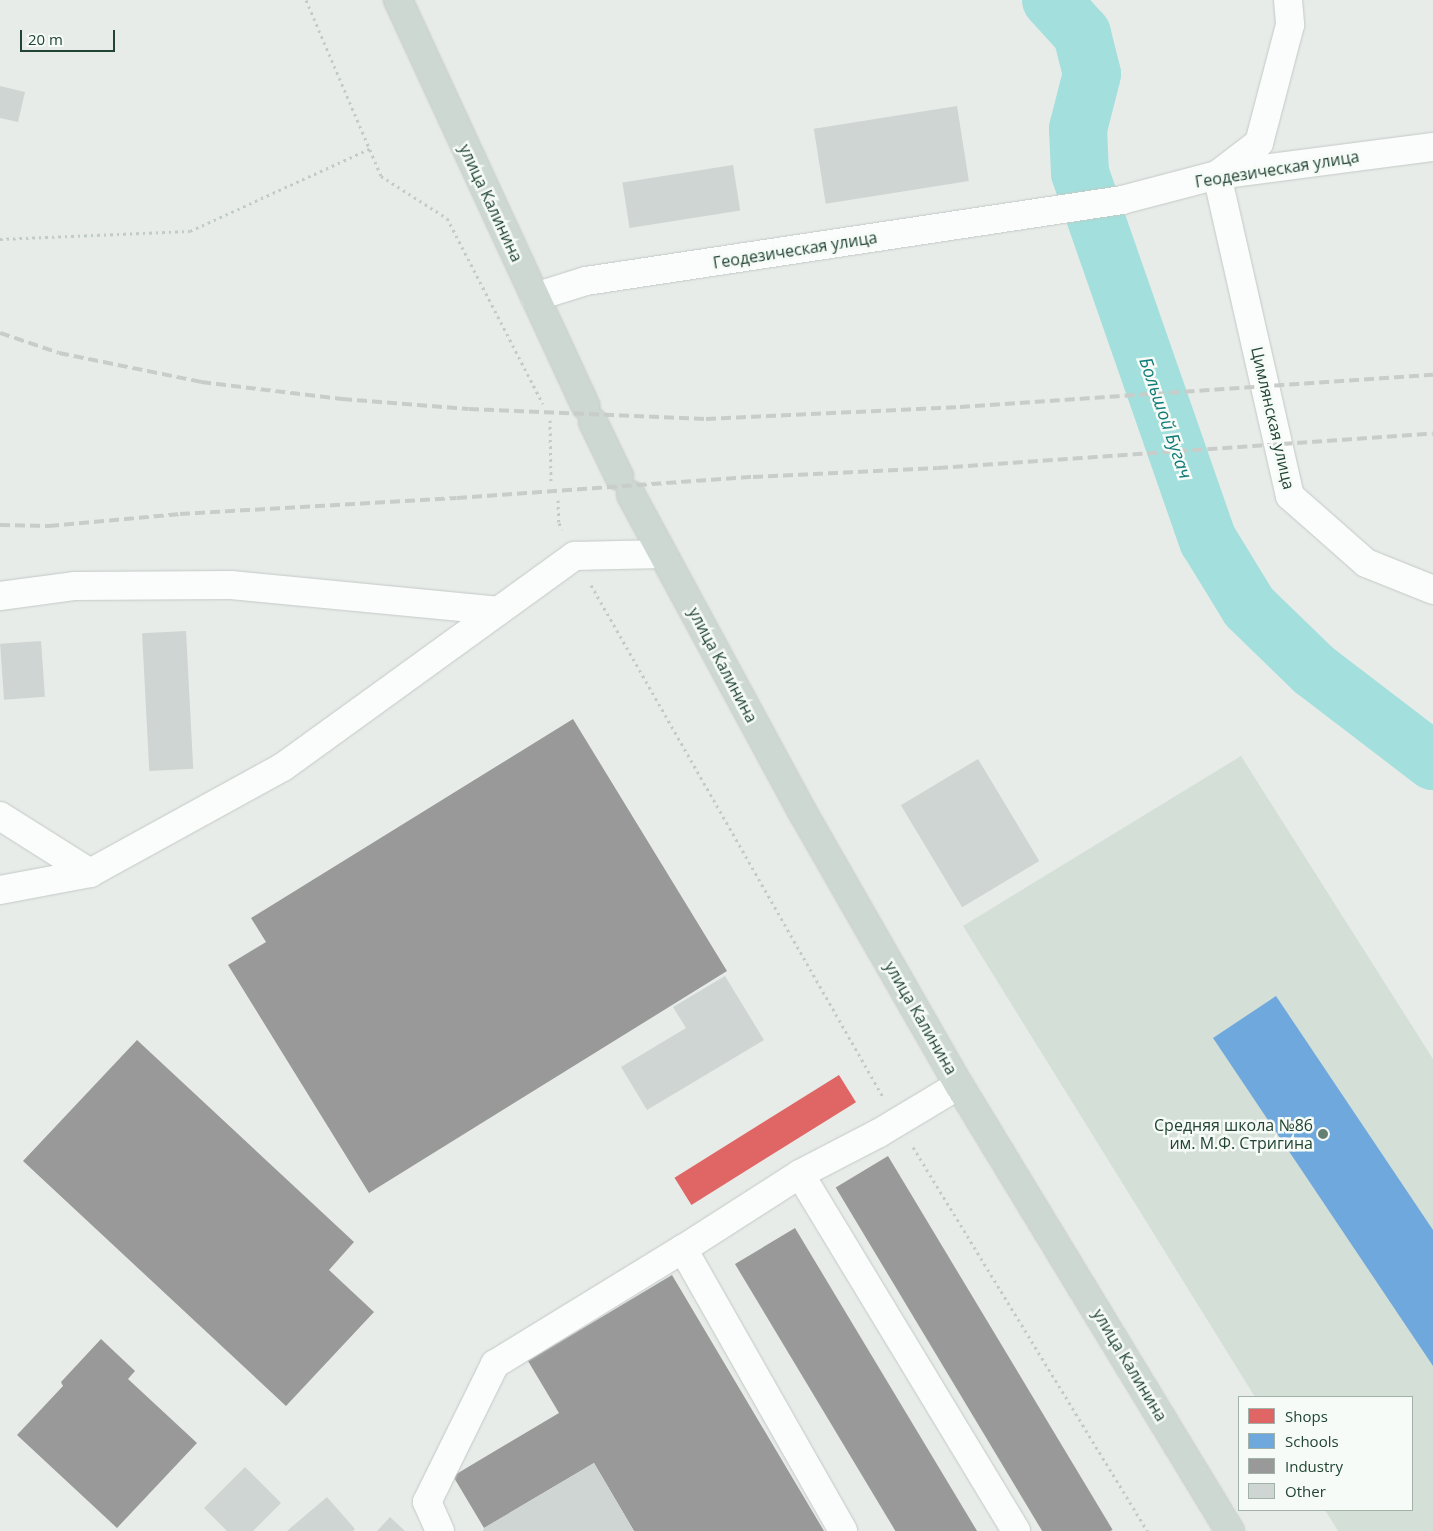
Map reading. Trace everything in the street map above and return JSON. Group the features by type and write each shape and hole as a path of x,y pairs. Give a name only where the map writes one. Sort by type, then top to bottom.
{"main road":[{"name":"улица Калинина","path":"398,0 535,297 625,486 802,813 959,1085 1230,1531"}],"street":[{"path":"1217,175 1259,143 1290,25 1288,0"},
{"name":"Геодезическая улица","path":"535,297 586,281 1122,200 1217,175 1433,147"},
{"name":"Цимлянская улица","path":"1217,175 1247,300 1290,496 1366,563 1433,590"},
{"path":"0,890 90,873 283,767 575,556 662,554"},
{"path":"0,596 75,586 231,585 499,611"},
{"path":"0,816 90,873"},
{"path":"440,1531 427,1502 495,1364 683,1249 800,1174 898,1122 959,1085"},
{"path":"800,1174 1016,1531"},
{"path":"683,1249 843,1531"}],"path":[{"path":"306,0 371,148 380,176 448,218 542,404"},
{"path":"0,239 190,231 371,148"},
{"path":"550,420 551,481"},
{"path":"558,500 558,523 575,556 898,1122 1147,1531"}],"shaded area":[{"path":"1241,756 1433,1059 1433,1531 1338,1531 1326,1511 1413,1511 1413,1396 1254,1396 963,926"}],"building: Shops":[{"path":"839,1075 856,1102 691,1205 674,1178"}],"building: Schools":[{"name":"Средняя школа №86 им. М.Ф. Стригина","path":"1276,996 1433,1230 1433,1366 1213,1038"}],"building: Industry":[{"path":"573,719 727,971 369,1193 228,965 266,942 251,918"},
{"path":"137,1040 354,1242 329,1270 374,1312 286,1406 23,1161"},
{"path":"888,1156 1113,1530 1042,1531 836,1187"},
{"path":"795,1228 977,1531 895,1531 735,1264"},
{"path":"672,1275 824,1531 634,1531 594,1463 484,1528 453,1476 559,1413 528,1361"},
{"path":"101,1339 135,1371 128,1379 197,1443 117,1528 17,1435 63,1386 61,1382"}],"building: Other":[{"path":"0,86 25,92 18,122 0,118"},
{"path":"957,106 969,181 826,204 814,129"},
{"path":"733,165 740,210 630,228 622,183"},
{"path":"186,631 193,769 149,771 142,633"},
{"path":"41,641 45,697 4,700 0,644"},
{"path":"978,759 1039,861 962,907 901,805"},
{"path":"725,976 764,1040 647,1110 621,1067 686,1028 673,1007"},
{"path":"594,1463 634,1531 483,1531 484,1528"},
{"path":"245,1467 281,1503 253,1531 227,1531 204,1508"},
{"path":"327,1497 355,1529 353,1531 287,1531"},
{"path":"390,1517 405,1531 377,1531"}],"waterway":[{"name":"Большой Бугач","path":"1051,0 1082,34 1092,74 1078,129 1080,173 1208,540 1249,607 1314,670 1433,761"}],"railway":[{"path":"0,333 59,353 201,382 342,399 469,409 706,419 960,407 1433,375"},
{"path":"0,525 49,526 180,514 457,498 753,477 938,468 1433,433"}],"place":[{"name":"Средняя школа №86 им. М.Ф. Стригина","path":"1323,1134"}]}
